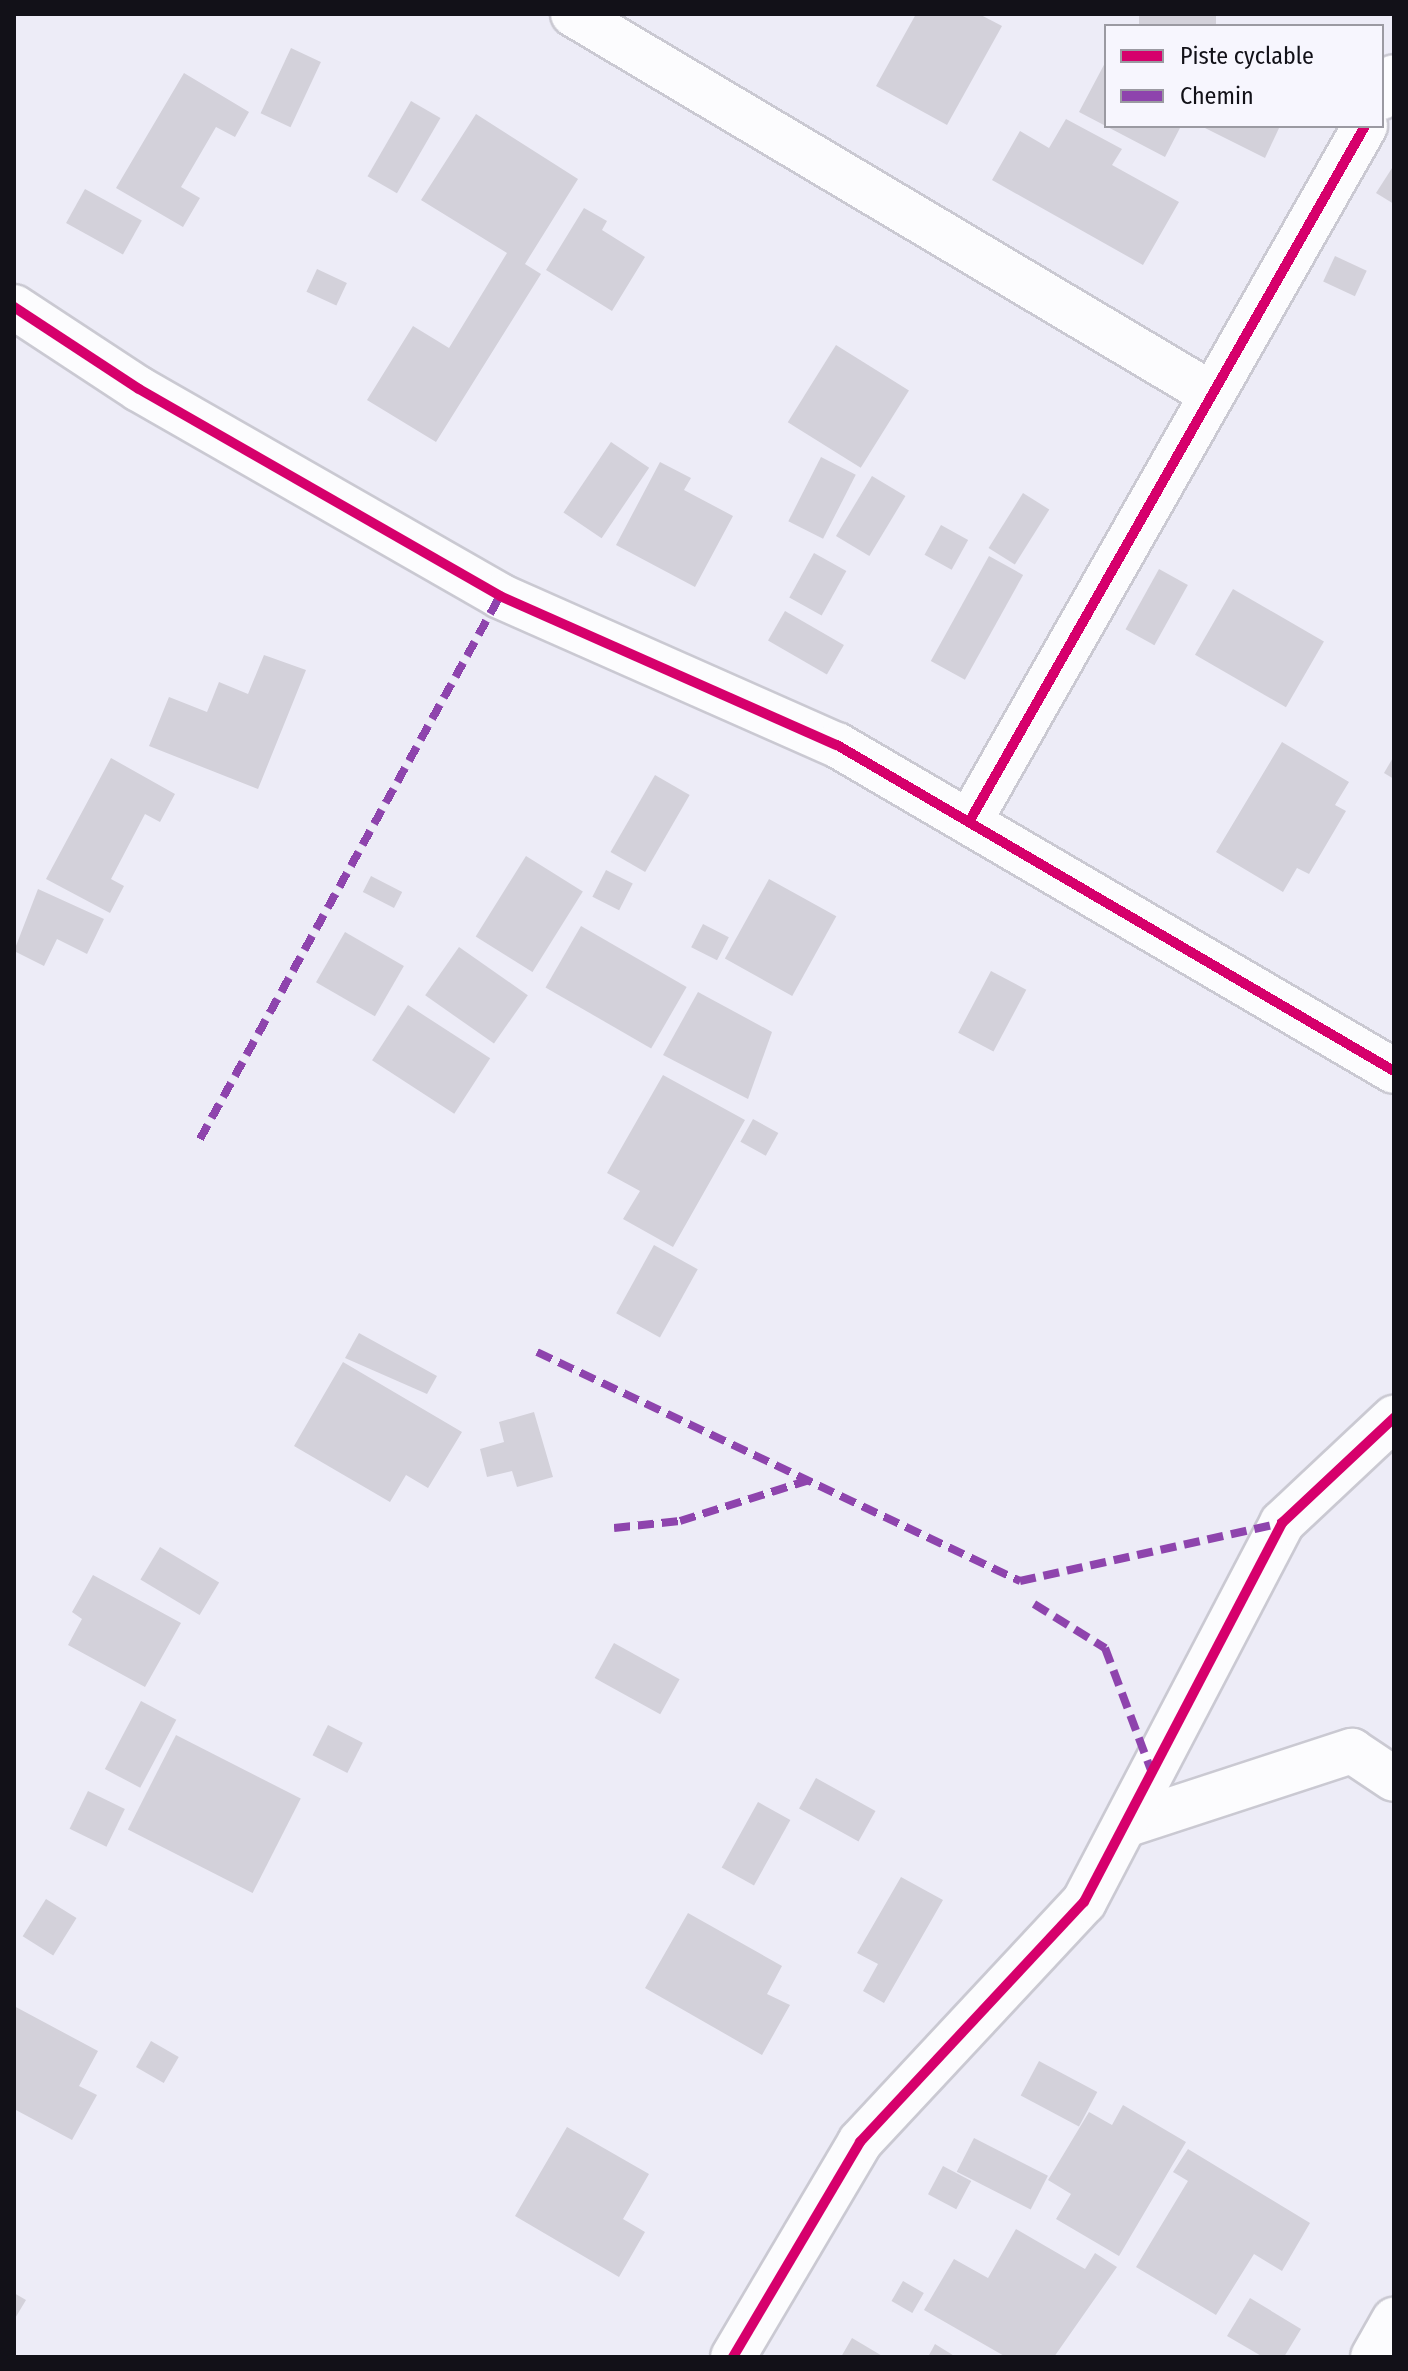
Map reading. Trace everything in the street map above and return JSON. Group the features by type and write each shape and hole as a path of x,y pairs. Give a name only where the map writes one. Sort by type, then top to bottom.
{"street":[{"path":"573,14 1208,392"},
{"path":"969,822 1208,392 1364,128"},
{"path":"14,307 139,389 500,596 837,745 1394,1071"},
{"path":"733,2357 860,2142 1084,1902 1282,1523 1394,1418"},
{"path":"1125,1825 1352,1751 1394,1779"},
{"path":"1373,2357 1394,2320"}],"building":[{"path":"916,14 979,14 1002,26 947,125 876,86"},
{"path":"1139,14 1216,14 1216,24 1139,24"},
{"path":"291,48 321,62 290,127 261,113"},
{"path":"1104,65 1104,125 1079,112"},
{"path":"184,73 249,112 235,137 216,127 181,187 200,198 183,227 116,188"},
{"path":"411,101 440,118 397,193 368,176"},
{"path":"476,114 578,179 525,264 541,274 436,442 367,400 413,326 449,348 507,253 421,200"},
{"path":"1066,119 1122,149 1112,165 1179,202 1143,265 992,180 1020,131 1049,148"},
{"path":"1110,128 1180,128 1165,157"},
{"path":"1205,128 1279,128 1265,158"},
{"path":"1394,165 1394,204 1376,193"},
{"path":"85,189 142,221 123,255 66,223"},
{"path":"584,208 607,221 602,230 645,257 612,311 546,270"},
{"path":"1335,256 1367,271 1355,296 1323,281"},
{"path":"317,269 347,283 336,306 306,292"},
{"path":"836,345 909,391 861,468 788,422"},
{"path":"611,442 649,468 602,538 563,512"},
{"path":"821,457 856,475 823,539 788,521"},
{"path":"660,462 691,478 684,490 733,516 695,587 616,545"},
{"path":"872,476 905,496 869,556 836,536"},
{"path":"1023,493 1049,509 1015,565 989,548"},
{"path":"941,525 968,540 952,570 925,555"},
{"path":"814,553 846,571 822,616 789,598"},
{"path":"989,556 1023,575 965,680 931,661"},
{"path":"1159,569 1188,585 1154,645 1126,629"},
{"path":"1233,589 1324,642 1286,707 1195,655"},
{"path":"785,611 844,645 827,674 768,640"},
{"path":"264,655 306,670 258,789 149,746 169,697 207,712 219,682 248,694"},
{"path":"1282,742 1349,782 1335,805 1346,811 1309,874 1297,868 1283,892 1216,852"},
{"path":"1394,756 1394,779 1384,773"},
{"path":"111,758 175,794 160,822 145,814 111,879 124,886 110,913 46,879"},
{"path":"655,775 690,795 645,872 610,852"},
{"path":"526,856 583,892 532,972 476,937"},
{"path":"606,870 633,884 619,910 592,897"},
{"path":"371,876 402,892 394,908 363,892"},
{"path":"769,879 836,916 792,996 725,959"},
{"path":"38,889 104,919 87,954 57,939 44,966 14,951"},
{"path":"703,924 729,937 717,960 691,947"},
{"path":"581,926 687,987 651,1048 546,987"},
{"path":"345,932 404,966 375,1016 316,982"},
{"path":"459,947 528,995 494,1044 425,995"},
{"path":"991,971 1026,990 993,1052 958,1033"},
{"path":"698,992 772,1032 748,1099 663,1055"},
{"path":"408,1005 490,1058 454,1114 372,1060"},
{"path":"663,1075 745,1120 673,1247 623,1219 640,1191 607,1173"},
{"path":"753,1119 778,1133 766,1156 740,1142"},
{"path":"654,1245 698,1269 660,1337 616,1313"},
{"path":"359,1333 437,1376 427,1394 345,1358"},
{"path":"343,1362 462,1432 428,1488 406,1475 390,1502 294,1446"},
{"path":"534,1412 553,1477 517,1487 512,1471 487,1477 480,1449 504,1442 499,1422"},
{"path":"160,1547 219,1583 200,1615 140,1580"},
{"path":"93,1575 181,1623 145,1687 68,1645 82,1619 72,1612"},
{"path":"614,1643 680,1679 660,1714 595,1678"},
{"path":"141,1701 176,1720 140,1788 105,1769"},
{"path":"328,1725 363,1743 347,1773 313,1755"},
{"path":"176,1735 301,1799 253,1893 128,1829"},
{"path":"816,1778 875,1811 859,1842 799,1809"},
{"path":"88,1791 125,1809 106,1847 70,1829"},
{"path":"758,1802 790,1820 754,1886 722,1868"},
{"path":"901,1877 943,1900 884,2003 863,1991 878,1964 857,1953"},
{"path":"46,1899 77,1918 53,1955 23,1936"},
{"path":"688,1913 782,1966 767,1994 790,2005 762,2055 645,1988"},
{"path":"14,2006 98,2051 79,2086 97,2095 72,2140 14,2109"},
{"path":"151,2041 179,2057 164,2083 136,2067"},
{"path":"1039,2061 1097,2092 1079,2126 1021,2095"},
{"path":"1123,2105 1186,2142 1119,2256 1056,2219 1071,2194 1048,2180 1089,2112 1112,2125"},
{"path":"567,2127 649,2174 623,2219 645,2232 619,2277 515,2216"},
{"path":"974,2138 1048,2176 1031,2210 957,2172"},
{"path":"1188,2149 1310,2223 1282,2271 1254,2254 1216,2315 1136,2267 1188,2181 1173,2172"},
{"path":"943,2166 971,2181 956,2209 928,2194"},
{"path":"1016,2229 1085,2269 1095,2253 1117,2267 1054,2357 1006,2357 924,2310 954,2259 988,2278"},
{"path":"903,2281 924,2293 912,2313 892,2301"},
{"path":"14,2293 26,2300 14,2320"},
{"path":"1250,2298 1301,2329 1284,2357 1263,2357 1227,2336"},
{"path":"852,2338 884,2357 841,2357"},
{"path":"935,2344 956,2357 928,2357"}],"marked path":[{"path":"200,1139 500,596"},
{"path":"537,1352 1020,1581 1282,1523"},
{"path":"614,1528 680,1521 809,1480"},
{"path":"1034,1604 1105,1648 1152,1773"}],"cycle path":[{"path":"969,822 1364,128"},
{"path":"14,307 139,389 500,596 837,745 1394,1071"},
{"path":"733,2357 860,2142 1084,1902 1282,1523 1394,1418"}]}
